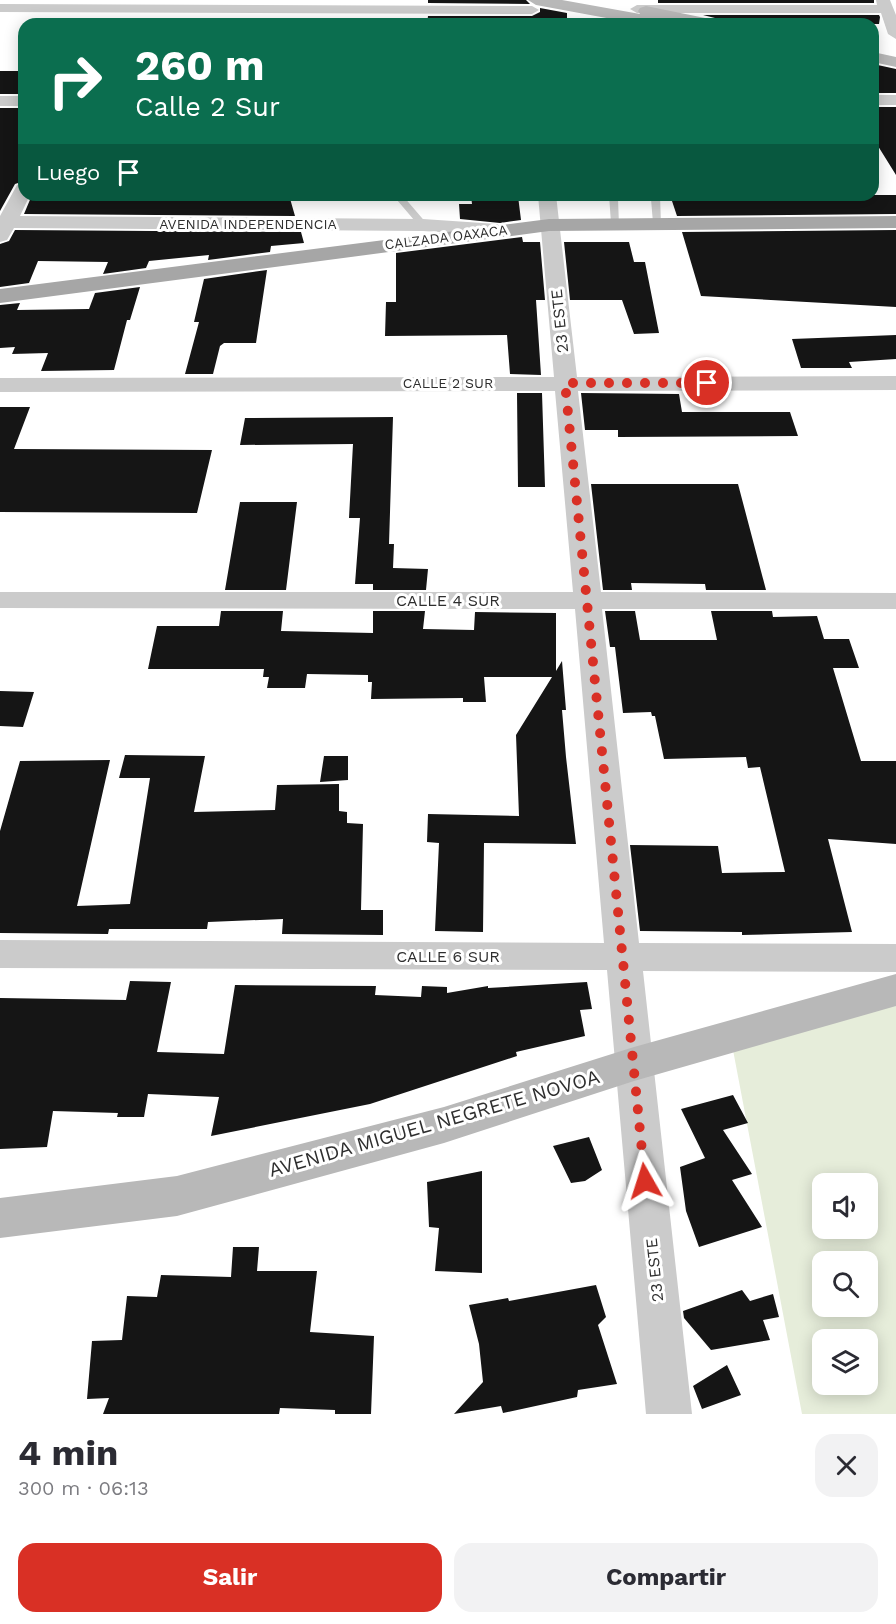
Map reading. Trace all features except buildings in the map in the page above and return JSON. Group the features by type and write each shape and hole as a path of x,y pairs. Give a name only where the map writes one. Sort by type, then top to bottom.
{"main road":[{"path":"585,0 680,18"},
{"path":"533,9 613,18"},
{"path":"879,58 896,62"},
{"path":"879,66 896,69"},
{"name":"CALZADA OAXACA","path":"0,296 497,230 548,210 616,223 896,222"},
{"name":"AVENIDA MIGUEL NEGRETE NOVOA","path":"0,1218 177,1196 444,1125 634,1064 896,990"}],"street":[{"path":"110,18 116,4"},
{"path":"0,8 116,4 533,9"},
{"path":"637,9 884,4 896,33"},
{"path":"0,100 18,101"},
{"path":"879,100 896,100"},
{"path":"2,226 18,199"},
{"name":"23 ESTE","path":"548,210 669,1414"},
{"name":"AVENIDA INDEPENDENCIA","path":"2,226 423,225 497,230"},
{"name":"CALLE 2 SUR","path":"0,385 896,383"},
{"name":"CALLE 4 SUR","path":"0,600 896,601"},
{"name":"CALLE 6 SUR","path":"0,954 896,958"}],"lane":[{"path":"403,201 423,225"},
{"path":"614,201 616,223"},
{"path":"656,201 658,223"}],"green space":[{"path":"896,998 896,1414 802,1414 733,1050"}],"route":[{"path":"645,1181 565,383 707,383"}]}
